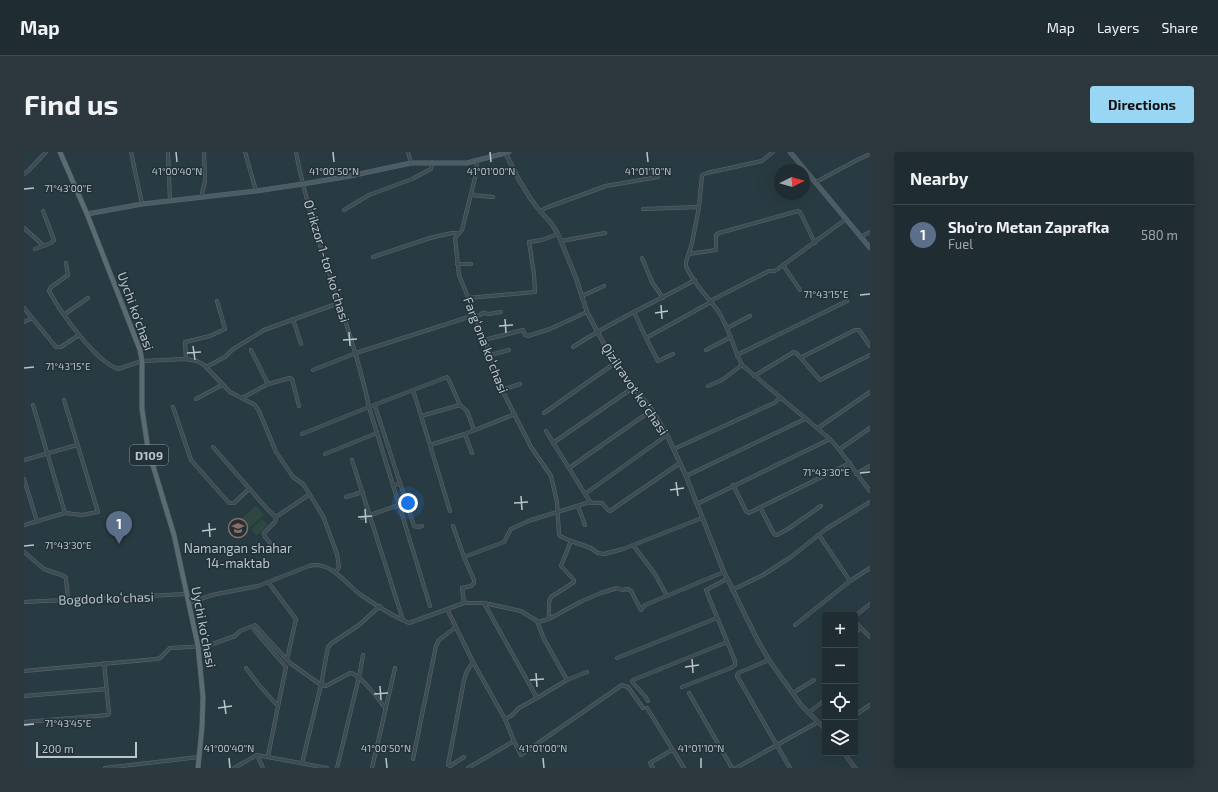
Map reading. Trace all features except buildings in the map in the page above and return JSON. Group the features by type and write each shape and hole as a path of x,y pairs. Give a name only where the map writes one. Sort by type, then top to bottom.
{"main road":[{"name":"Uychi ko'chasi","path":"60,152 87,214 135,334 142,361 142,409 148,449 174,535 198,646 204,697 198,768"},
{"path":"87,214 142,204 201,198 303,184 411,163 432,162 454,164 477,161 507,152"},
{"path":"790,152 870,248"}],"street":[{"path":"24,174 46,152"},
{"path":"131,152 142,204"},
{"path":"168,152 170,201"},
{"path":"201,198 205,181 204,152"},
{"path":"245,152 256,191"},
{"name":"Oʻrikzor 1-tor koʻchasi","path":"296,152 300,175 339,303 356,353 369,407 430,606"},
{"path":"408,152 411,163"},
{"name":"Qizilravot koʻchasi","path":"507,152 518,178 540,211 551,223 558,234 587,312 615,363 652,410 667,435 686,476 727,579 758,641 769,660 808,713 822,726"},
{"path":"773,152 762,161 703,174 699,207 686,266 727,328 736,355 742,365 830,439 840,449 856,474 870,491"},
{"path":"816,182 859,158 870,154"},
{"name":"Fargʻona koʻchasi","path":"477,161 476,173 462,230 456,235 455,238 460,280 476,316 502,390 531,447 551,476 558,512 559,534 570,541"},
{"path":"344,210 369,195 412,179 431,169 432,162"},
{"path":"540,211 600,187 658,177"},
{"path":"470,195 493,197"},
{"path":"643,209 699,207"},
{"path":"35,249 51,244 54,240 43,210"},
{"path":"688,254 716,250 716,235 719,233 798,211 800,212 815,243"},
{"path":"646,338 769,271 774,272 846,219"},
{"path":"24,228 44,246"},
{"path":"860,237 870,232"},
{"path":"373,258 430,238 452,233 459,234"},
{"path":"560,241 605,233"},
{"path":"468,298 535,292 529,242 542,240 558,234"},
{"path":"642,258 652,282 663,298"},
{"path":"66,263 68,275 51,287 49,291 79,335 102,358 116,368 142,361 186,359 199,362 233,394 257,407 276,452 293,478 303,484 323,516 337,554 340,567 336,572"},
{"path":"457,264 471,264"},
{"path":"783,265 800,290"},
{"path":"573,347 597,331 695,280"},
{"path":"582,296 604,286"},
{"path":"65,314 88,298"},
{"path":"186,359 185,342 210,336 225,329 217,301"},
{"path":"736,355 847,301"},
{"path":"206,367 225,357 232,350 264,330 339,303"},
{"path":"24,308 56,347 60,348 79,335"},
{"path":"313,370 356,353 483,313 489,314 501,312"},
{"path":"484,340 523,330 525,335 528,336 550,329 587,312"},
{"path":"634,312 658,361 673,354"},
{"path":"727,328 750,316"},
{"path":"24,322 32,318"},
{"path":"292,319 302,344"},
{"path":"800,357 856,330 861,332 870,346"},
{"path":"706,350 731,337"},
{"path":"251,350 268,384"},
{"path":"490,355 509,350"},
{"path":"754,376 794,352 820,380 870,356"},
{"path":"544,413 615,363"},
{"path":"708,386 722,380 742,365"},
{"path":"302,434 447,377 460,405 467,412 474,430"},
{"path":"242,398 268,384 291,378 299,406"},
{"path":"502,390 520,384"},
{"path":"196,399 222,385"},
{"path":"553,444 634,387"},
{"path":"413,390 450,511"},
{"path":"818,428 870,392"},
{"path":"674,449 774,403 780,398"},
{"path":"24,525 65,513 82,514 98,512 64,400"},
{"path":"33,405 65,513"},
{"path":"422,416 460,405"},
{"path":"375,406 414,526 422,526"},
{"path":"173,407 191,460 229,503 234,503 249,489"},
{"path":"568,468 652,410"},
{"path":"430,445 465,434 515,414"},
{"path":"686,476 805,419"},
{"path":"840,449 870,428"},
{"path":"546,431 590,502"},
{"path":"325,454 377,433"},
{"path":"465,434 472,453"},
{"path":"585,494 667,435"},
{"path":"697,504 830,439"},
{"path":"24,460 77,445"},
{"path":"213,447 249,489 276,517"},
{"path":"352,460 403,620"},
{"path":"464,557 504,542 511,529 531,520 590,502 594,504 602,503 608,510 612,510 680,463"},
{"path":"733,486 747,512 749,513 850,463"},
{"path":"856,474 870,466"},
{"path":"24,479 37,521"},
{"path":"393,486 400,484"},
{"path":"346,497 363,492"},
{"path":"267,551 272,547 272,545 265,537 264,533 275,522 276,517 310,494"},
{"path":"732,590 763,575 819,535 870,502"},
{"path":"362,518 399,505"},
{"path":"578,506 585,525"},
{"path":"760,507 774,534 777,535 821,506"},
{"path":"549,619 550,599 574,582 561,567 570,541 603,554 633,545 702,518"},
{"path":"453,526 474,582 472,585 462,588 464,603"},
{"path":"819,535 850,581"},
{"path":"633,545 655,574 667,596"},
{"path":"24,552 44,569 66,578 68,600"},
{"path":"189,603 212,595 246,589 313,565 321,566 336,572 354,590 407,622 413,622 464,603 484,604 521,610 538,622 544,638 567,680"},
{"path":"795,624 850,581 870,568"},
{"path":"538,622 549,619 582,601 617,588 622,590 628,589 631,591 641,610 645,605 724,572"},
{"path":"682,687 734,667 735,661 706,590 727,579"},
{"path":"268,582 296,618 288,659"},
{"name":"Bogdod koʻchasi","path":"24,602 187,594"},
{"path":"484,604 536,698"},
{"path":"858,614 870,604"},
{"path":"302,763 330,645 358,625 380,606"},
{"path":"447,609 473,662 505,719 521,755 622,686 628,687 645,708 684,768"},
{"path":"616,658 717,618"},
{"path":"24,671 157,659 170,648 207,646 235,636 240,631 255,625 288,659 290,663 321,685 326,686 350,673 354,673 386,709"},
{"path":"858,626 870,637"},
{"path":"413,759 436,646 439,640 456,627"},
{"path":"254,630 286,667 268,756"},
{"path":"648,701 632,682 633,680 727,642"},
{"path":"337,768 363,655"},
{"path":"769,660 738,673 737,676 790,768"},
{"path":"464,757 450,766 448,765 464,680 467,671 473,662"},
{"path":"24,722 106,716 109,713 104,663"},
{"path":"246,668 278,706"},
{"path":"372,768 395,668"},
{"path":"505,719 511,716 519,708 567,680 587,672"},
{"path":"793,693 814,680"},
{"path":"24,696 107,689"},
{"path":"689,693 732,768"},
{"path":"808,713 822,702"},
{"path":"858,713 870,705"},
{"path":"736,768 818,722"},
{"path":"468,768 514,741"},
{"path":"653,768 650,764 672,750"},
{"path":"234,768 257,755 327,768"},
{"path":"257,755 263,768"},
{"path":"846,756 855,768"},
{"path":"105,768 143,766 200,757"}],"green space":[{"path":"256,506 264,515 248,529 240,520"},
{"path":"262,519 268,525 257,535 251,529"}],"place":[{"name":"Namangan shahar 14-maktab","path":"238,528"},
{"name":"Sho'ro Metan Zaprafka","path":"119,544"}]}
